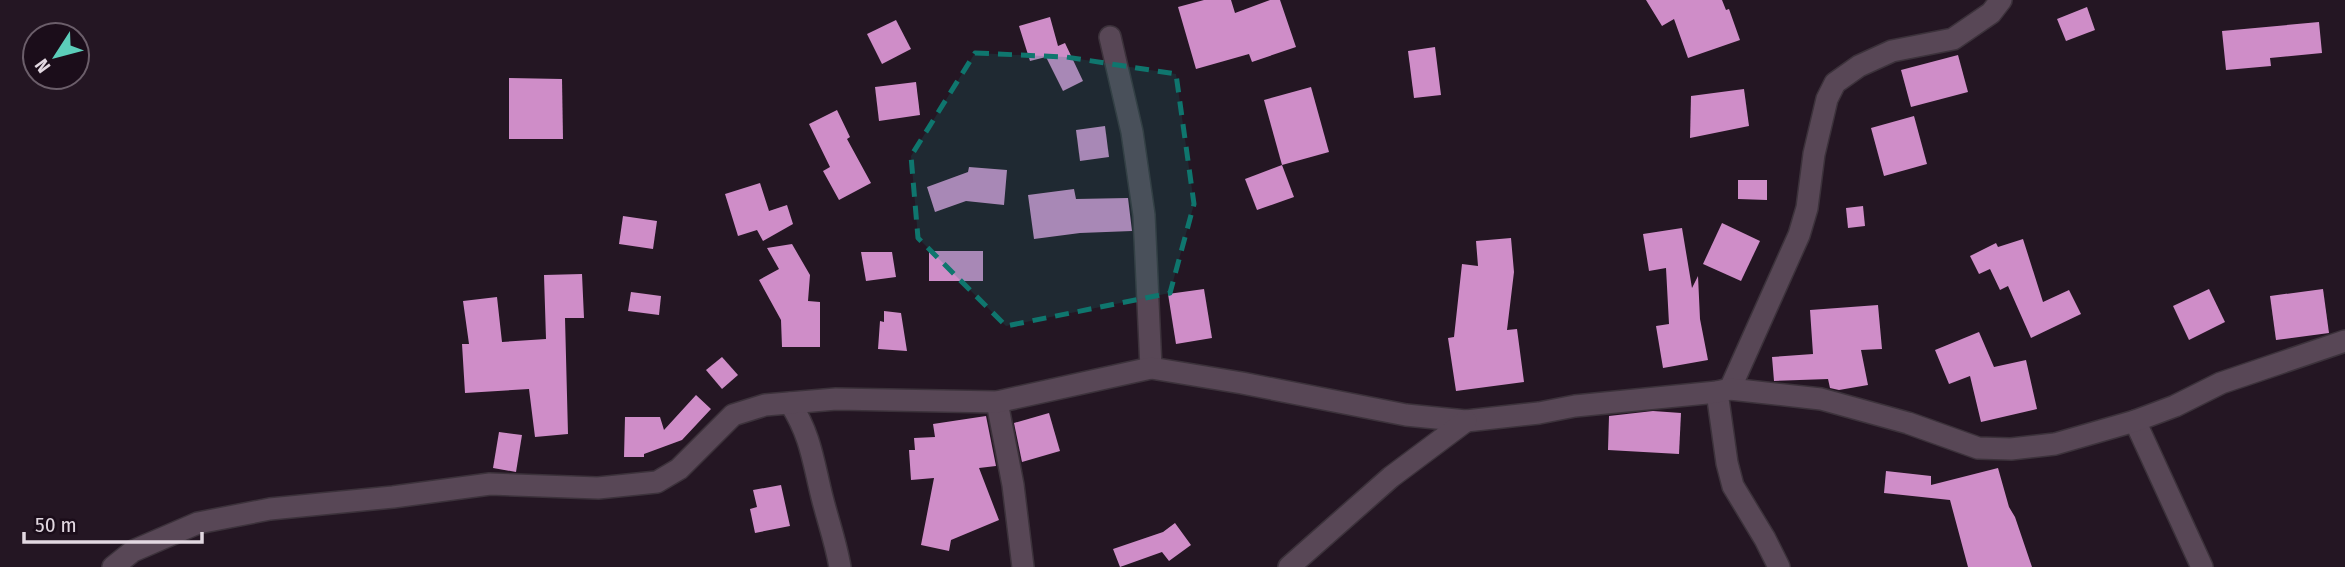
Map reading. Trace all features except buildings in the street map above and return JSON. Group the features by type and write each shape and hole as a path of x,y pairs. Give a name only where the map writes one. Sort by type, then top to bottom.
{"street":[{"path":"1779,567 1733,486 1727,463 1723,391 1799,235 1807,208 1814,155 1827,99 1835,83 1859,66 1892,51 1953,39 1991,13 2001,0"},
{"path":"1110,37 1132,132 1144,215 1151,368"},
{"path":"113,567 133,551 198,523 270,509 490,484 598,488 657,482 679,469 733,415 765,405 836,400 997,402 1151,368 1406,415 1466,421 1575,406 1723,391 1821,399 1863,409 1978,447 2011,449 2054,443 2135,421 2175,406 2221,383 2345,341"},
{"path":"997,402 1016,498 1023,567"},
{"path":"790,403 814,456 840,567"},
{"path":"1289,567 1391,477 1466,421"},
{"path":"2135,421 2202,567"}],"highlighted area":[{"path":"975,53 1066,57 1176,74 1194,204 1170,293 1006,326 918,238 911,156"}]}
